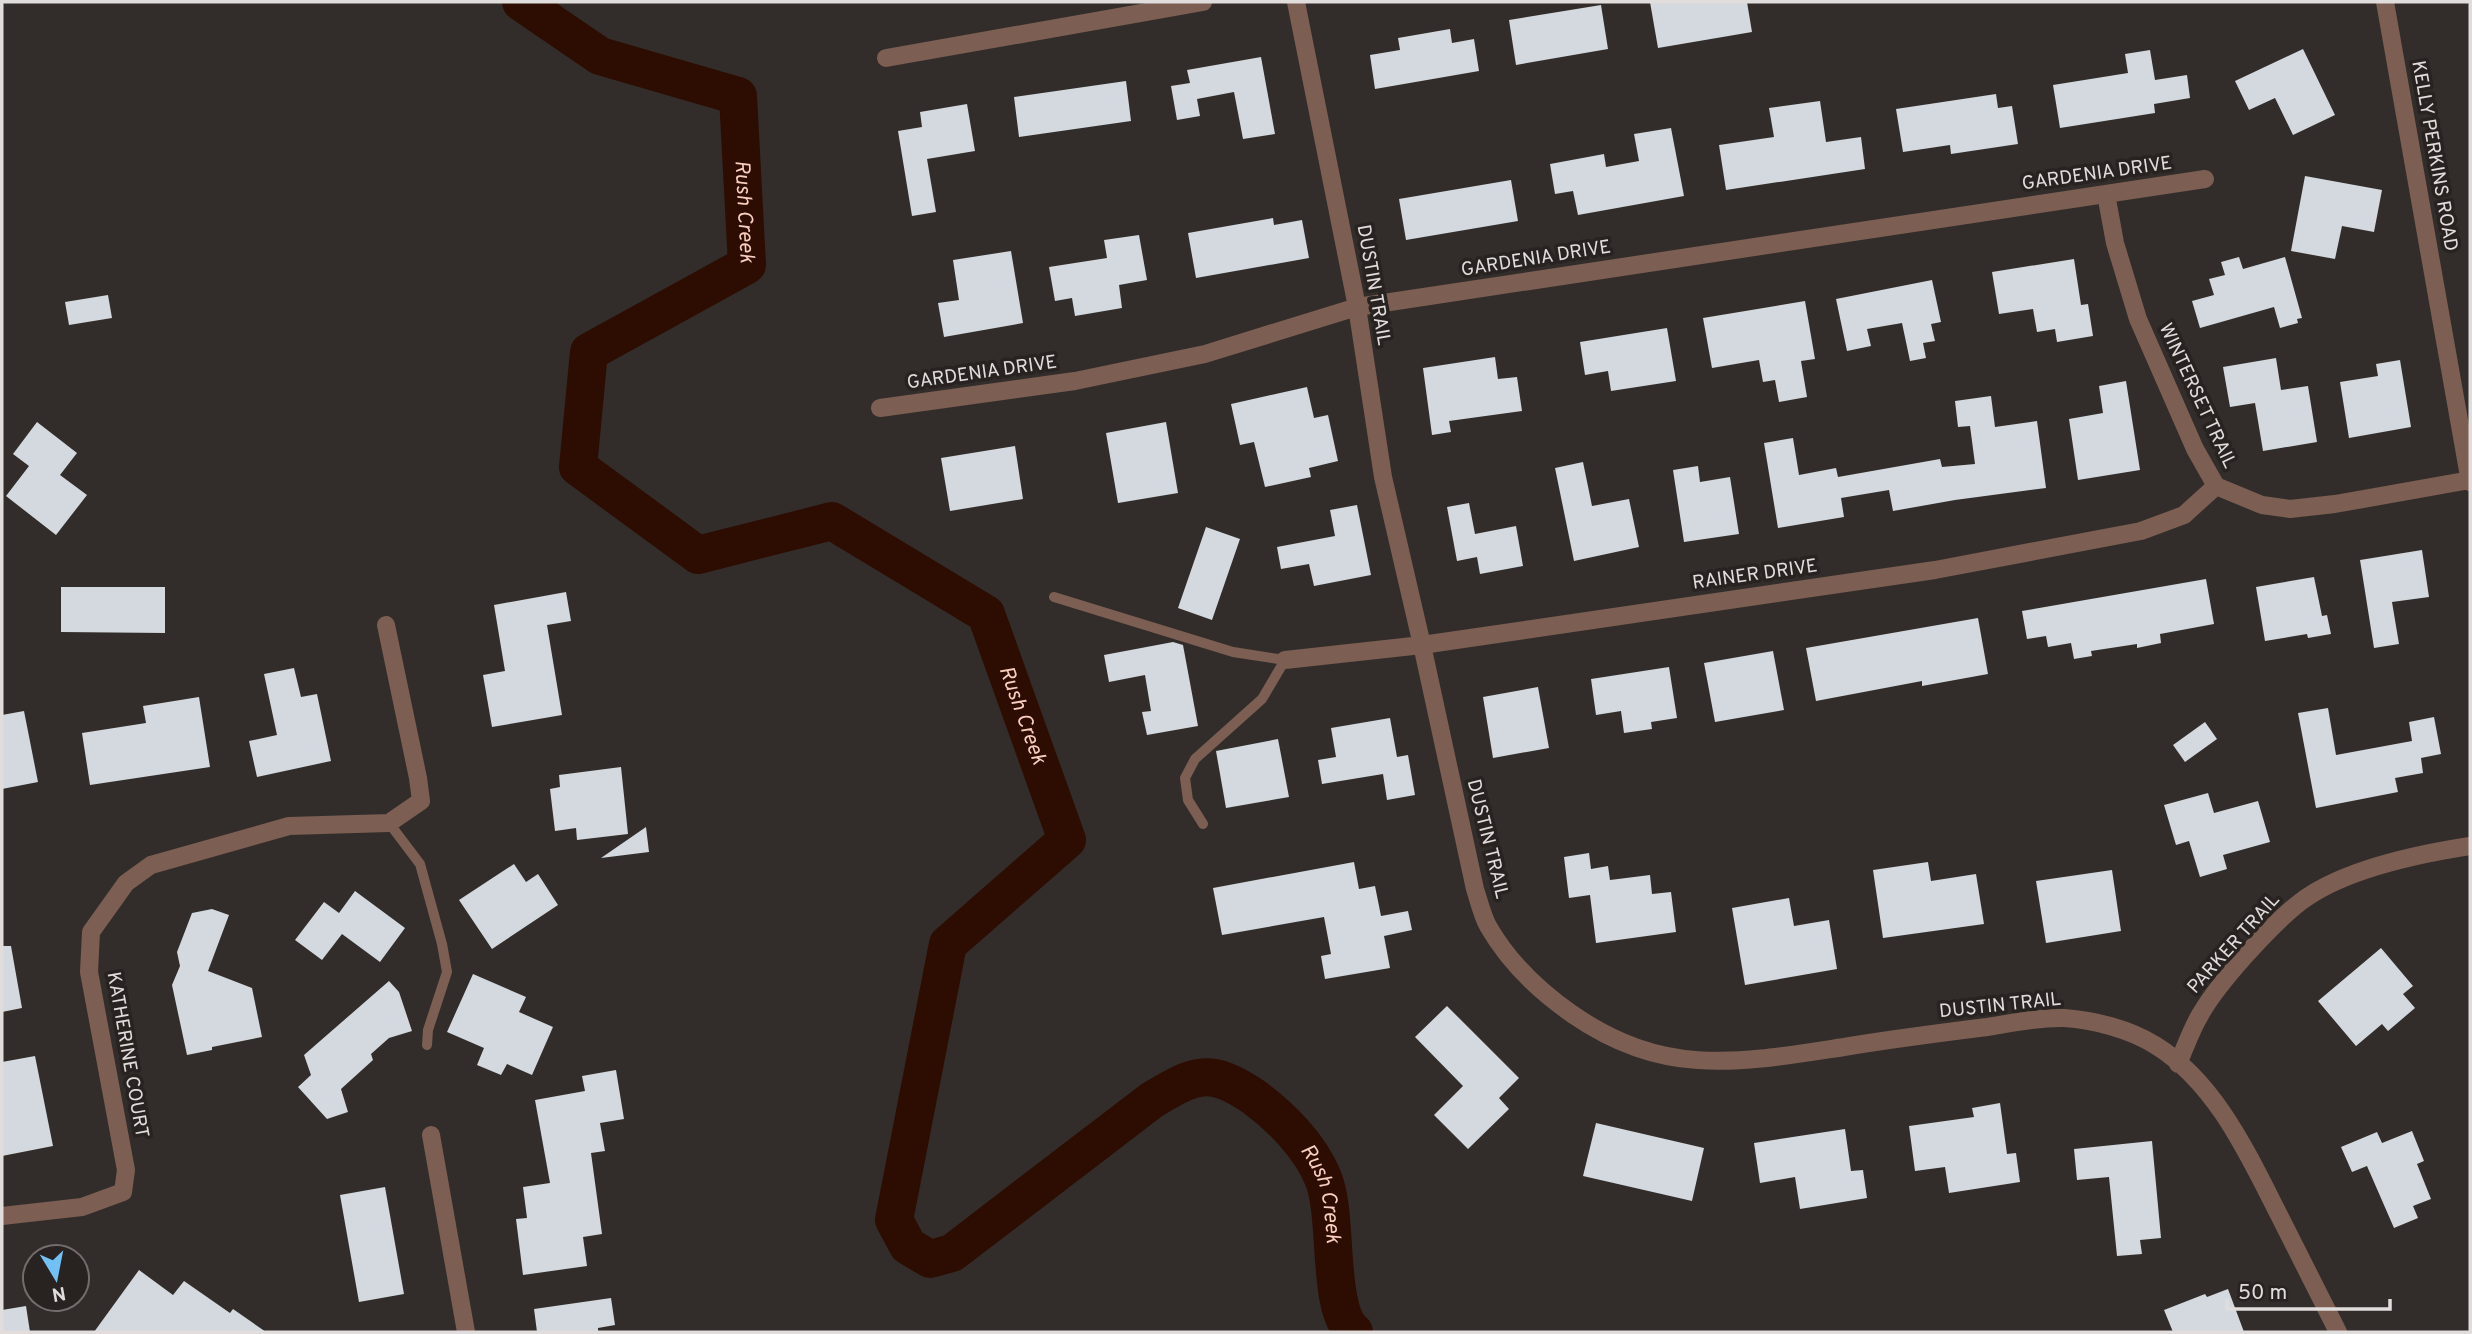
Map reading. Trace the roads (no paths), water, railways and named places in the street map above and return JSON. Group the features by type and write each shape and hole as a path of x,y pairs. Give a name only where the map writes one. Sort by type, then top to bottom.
{"street":[{"path":"886,58 1203,2"},
{"name":"DUSTIN TRAIL","path":"1296,2 1357,307 1383,477 1475,889 1488,925 1520,971 1554,1002 1592,1028 1628,1045 1686,1061 1722,1063 1772,1058 1899,1038 2063,1018 2103,1024 2128,1032 2155,1045 2211,1094 2245,1149 2338,1332"},
{"name":"KELLY PERKINS ROAD","path":"2385,2 2470,480"},
{"name":"GARDENIA DRIVE","path":"880,408 1075,381 1205,354 1357,307 2205,179"},
{"name":"WINTERSET TRAIL","path":"2106,194 2115,243 2138,319 2195,449 2216,486 2262,505 2290,509 2335,504 2470,480"},
{"name":"RAINER DRIVE","path":"1285,660 1422,645 1935,570 2141,531 2184,515 2216,486"},
{"path":"386,625 421,801 389,823"},
{"name":"KATHERINE COURT","path":"2,1216 82,1207 123,1192 126,1170 89,972 91,932 126,883 151,865 289,826 389,823"},
{"name":"PARKER TRAIL","path":"2178,1064 2207,1004 2269,932 2300,902 2332,884 2370,868 2470,846"},
{"path":"431,1135 466,1332"}],"lane":[{"path":"1054,597 1233,652 1285,660 1262,699 1195,759 1185,778 1188,800 1203,824"},
{"path":"389,823 420,864 447,972 428,1030 427,1045"}],"waterway":[{"name":"Rush Creek","path":"521,2 600,56 738,96 747,265 589,352 578,467 698,555 832,521 986,614 1067,840 948,944 894,1220 908,1246 930,1259 952,1253 1152,1100 1180,1084 1214,1078 1239,1087 1254,1097 1294,1133 1311,1155 1328,1194 1336,1283 1345,1321 1354,1332"}]}
